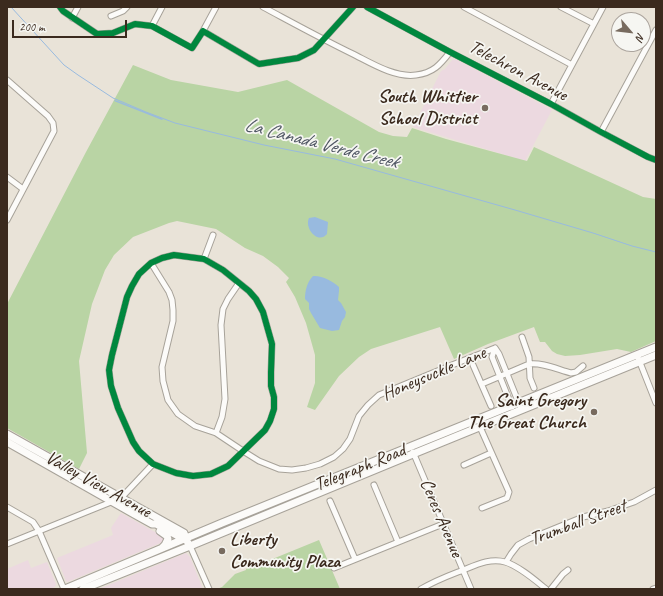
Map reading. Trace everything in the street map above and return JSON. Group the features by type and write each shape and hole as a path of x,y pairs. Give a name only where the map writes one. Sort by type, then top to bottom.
{"main road":[{"name":"Telegraph Road","path":"638,359 656,347"},
{"name":"Telegraph Road","path":"83,589 190,546 412,450 480,427 520,406 638,359 656,355"},
{"name":"Telegraph Road","path":"64,589 186,540 222,523 513,410"},
{"name":"Valley View Avenue","path":"7,434 184,533 190,546"},
{"name":"Valley View Avenue","path":"7,442 152,524 156,524 186,540"},
{"path":"152,524 154,527 166,534 168,538 168,542 158,550"}],"street":[{"path":"60,7 72,18 97,34 113,33 135,24 152,26 192,48 203,32 216,7"},
{"path":"72,18 78,7"},
{"path":"111,16 127,7"},
{"path":"152,26 162,7"},
{"path":"263,7 324,40 388,71 415,76 429,72 440,66 450,52"},
{"path":"203,32 259,64 298,58 314,50 353,7"},
{"name":"Telechron Avenue","path":"367,7 450,52 552,104 648,157 655,157"},
{"path":"464,7 572,65"},
{"path":"561,7 594,24"},
{"path":"552,104 603,7"},
{"path":"601,132 656,30"},
{"path":"7,80 48,116 53,123 54,130 7,220"},
{"path":"7,177 23,189"},
{"path":"204,259 213,235"},
{"path":"174,255 204,259 223,270 256,299 263,312 272,344 271,372 274,409 270,421 264,430 228,466 211,474 193,476 176,473 153,464 139,451 133,442 118,408 112,386 110,370 112,355 127,297 139,274 151,263 174,255"},
{"name":"Honeysuckle Lane","path":"151,263 169,292 172,300 173,321 162,367 163,381 168,400 178,414 195,426 216,433 243,452 259,461 280,469 292,470 306,468 320,464 334,457 343,450 350,439 359,416 379,394 494,348"},
{"path":"216,433 222,417 225,398 221,325 223,309 239,284"},
{"path":"522,336 529,357 530,378 534,388"},
{"path":"494,348 499,354 520,406"},
{"path":"494,348 492,357 513,410"},
{"path":"638,359 656,403"},
{"path":"482,384 534,363 571,373 576,372 583,366"},
{"path":"473,364 491,406"},
{"path":"480,427 509,492 507,498 482,508"},
{"name":"Ceres Avenue","path":"412,450 471,589"},
{"path":"464,464 491,454"},
{"path":"7,544 121,498 153,464"},
{"path":"374,485 398,542"},
{"name":"Trumball Street","path":"506,562 510,554 518,545 529,539 583,518 634,502 656,490"},
{"path":"330,502 354,559"},
{"path":"7,507 33,522 39,531 64,589"},
{"path":"334,568 443,524"},
{"name":"Valley View Avenue","path":"190,546 209,589"},
{"path":"421,589 432,582 476,565 490,561 498,561 506,562 522,571 546,589"},
{"path":"551,589 568,570"}],"shaded area":[{"name":"South Whittier School District","path":"453,59 552,110 525,161 413,127 441,71 445,69"},
{"path":"121,513 162,536 164,539 163,542 67,582 57,558 113,535 111,528"},
{"path":"186,553 190,557 203,589 99,589"},
{"path":"28,560 31,568 47,562 56,584 55,587 50,589 7,589 7,569"}],"green space":[{"path":"133,65 171,80 238,92 287,80 379,132 393,136 407,137 412,128 527,161 534,147 643,197 656,199 656,341 631,352 617,349 565,356 552,351 545,342 540,342 534,327 488,344 454,359 440,327 371,349 359,357 339,376 315,410 307,407 315,383 315,355 306,323 295,297 286,282 289,278 278,267 263,256 245,248 216,229 177,221 133,237 114,255 105,270 92,304 79,361 87,453 79,469 7,428 7,304"},
{"path":"319,540 340,589 217,589 222,587 235,574"}],"water":[{"path":"115,100 163,119 162,120 114,101"},
{"path":"315,217 328,222 327,234 320,238 313,234 308,226 309,218"},
{"path":"313,276 320,276 339,287 338,300 346,312 339,330 332,331 320,328 309,309 309,303 305,299 305,293"}],"waterway":[{"name":"La Canada Verde Creek","path":"11,7 64,65 113,98 146,112 175,123 264,145 335,159 656,252"}],"cycle path":[{"path":"60,7 63,11 97,34 113,33 135,24 152,26 192,48 203,31 259,64 298,58 314,50 353,7"},
{"path":"367,7 656,160"},
{"path":"174,255 204,259 223,270 249,291 256,299 263,312 272,344 271,386 274,397 274,409 270,421 265,430 228,466 211,474 193,476 176,473 153,464 139,451 133,442 118,408 111,386 109,370 112,355 127,297 132,286 139,274 151,263 174,255"}],"place":[{"name":"South Whittier School District","path":"485,108"},
{"name":"Saint Gregory The Great Church","path":"594,412"},
{"name":"Liberty Community Plaza","path":"222,551"}]}
